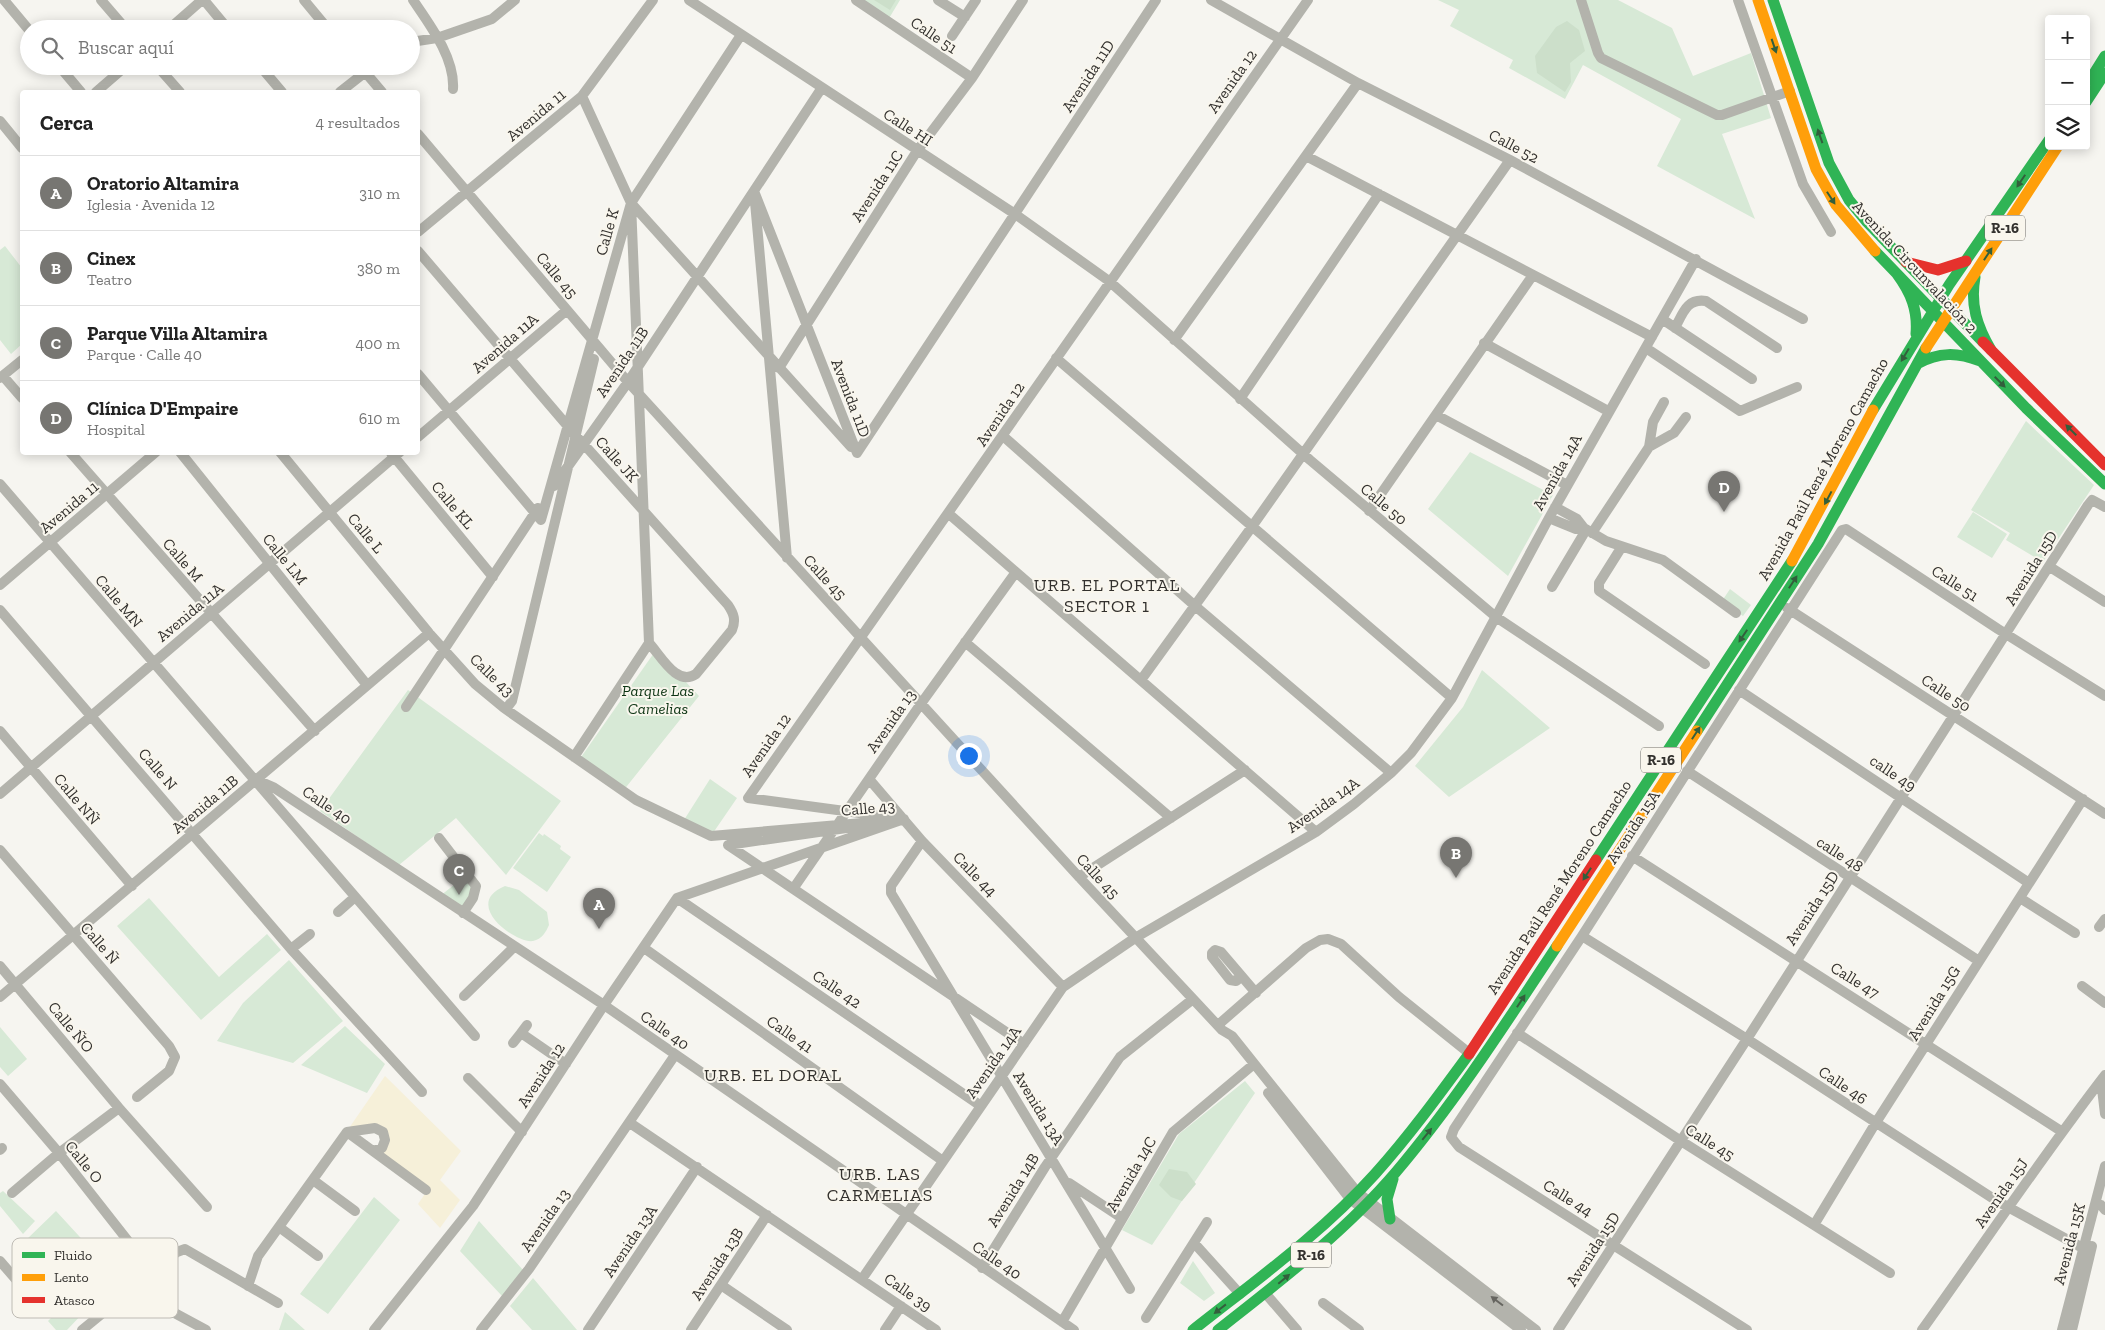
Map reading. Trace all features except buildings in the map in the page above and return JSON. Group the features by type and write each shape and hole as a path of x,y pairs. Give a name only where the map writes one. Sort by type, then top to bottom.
{"main road":[{"name":"Avenida Circunvalación 2","path":"1758,0 1816,169 1828,193 1864,240 1932,312 2103,480"},
{"name":"Avenida Circunvalación 2","path":"1772,0 1838,182 1867,222 1940,299 2105,465"},
{"path":"2090,79 2105,56"},
{"path":"2090,96 2105,73"},
{"name":"R-16","path":"1940,299 2045,146"},
{"name":"R-16","path":"1950,309 2055,150"},
{"path":"1906,262 1938,270 1966,261"},
{"path":"1976,272 1972,292 1972,312 1979,330 1991,350"},
{"path":"1897,274 1909,290 1917,310 1915,339"},
{"name":"Avenida Paúl René Moreno Camacho","path":"1218,1330 1266,1294 1364,1205 1396,1172 1481,1062 1774,600 1868,420 1940,299"},
{"name":"Avenida Paúl René Moreno Camacho","path":"1193,1330 1305,1241 1354,1196 1374,1175 1425,1113 1469,1053 1774,600 1818,544 1887,413 1950,309"},
{"path":"1916,366 1930,356 1949,352 1980,361"},
{"path":"1390,1219 1386,1212 1386,1196 1396,1172"}],"street":[{"path":"4,0 21,20"},
{"path":"101,0 118,20"},
{"path":"179,20 202,0 220,20"},
{"path":"304,0 321,20"},
{"path":"412,0 437,38 452,70 453,89"},
{"path":"420,41 437,38 492,19 515,0"},
{"name":"Avenida 11","path":"420,230 582,96 653,0"},
{"name":"Calle HI","path":"689,0 917,152 1014,214 1109,280"},
{"name":"Calle 51","path":"856,0 972,78"},
{"path":"938,0 965,17"},
{"path":"952,36 976,0"},
{"name":"Avenida 11C","path":"779,368 917,152 972,78 1023,0"},
{"name":"Avenida 11D","path":"856,453 1156,0"},
{"name":"Calle 52","path":"1211,0 1358,83 1510,160 1804,319"},
{"name":"Avenida 12","path":"904,820 748,798 859,637 949,514 1109,280 1308,0"},
{"path":"1581,0 1598,53 1605,60 1717,115 1722,115 1790,91"},
{"path":"1738,0 1803,184 1832,232"},
{"path":"506,709 512,700 632,203 741,35"},
{"path":"67,75 79,90"},
{"path":"98,90 116,75"},
{"path":"165,75 178,90"},
{"path":"268,75 280,90"},
{"path":"342,90 358,75"},
{"path":"371,75 381,90"},
{"path":"1174,340 1358,83"},
{"name":"Avenida 11B","path":"406,707 446,650 535,513 628,382 821,88"},
{"path":"582,96 632,203 856,453"},
{"path":"0,121 20,146"},
{"name":"Calle 45","path":"420,136 628,382 920,705 1220,1028 1226,1040 1251,1066 1354,1196 1520,1330"},
{"path":"1306,156 1652,337"},
{"path":"1141,680 1251,528 1510,160"},
{"path":"754,191 787,558"},
{"name":"Avenida 11D","path":"754,191 856,453"},
{"path":"1240,399 1379,194"},
{"name":"Calle K","path":"535,513 542,520 632,203"},
{"name":"Calle K","path":"632,203 649,643"},
{"name":"Calle JK","path":"420,253 583,444 734,614 735,622 732,630 696,674 690,678 683,678 676,674 649,643"},
{"name":"Avenida 14A","path":"862,1279 1063,987 1136,938 1316,832 1391,773 1428,732 1452,698 1548,518 1696,259"},
{"path":"1368,511 1533,275"},
{"name":"Calle 50","path":"1109,280 1240,399 1368,511 1496,617 1659,726"},
{"path":"1675,328 1689,304 1696,300 1706,301 1777,348"},
{"name":"Avenida 11A","path":"420,435 567,310"},
{"path":"1662,320 1752,379"},
{"path":"1484,343 1608,411"},
{"path":"1646,348 1740,411 1797,387"},
{"path":"1056,358 1251,528 1452,698"},
{"path":"20,362 2,377 20,396"},
{"path":"420,376 535,513"},
{"path":"1649,447 1653,422 1664,402"},
{"path":"1436,415 1567,485"},
{"path":"1552,587 1587,530 1649,447 1674,433 1686,417"},
{"path":"1003,436 1194,605 1391,773"},
{"name":"Calle M","path":"73,455 314,732"},
{"name":"Avenida 11","path":"0,585 153,455"},
{"name":"Calle LM","path":"182,455 367,685"},
{"name":"Calle L","path":"282,455 428,633"},
{"name":"Avenida 11A","path":"0,794 271,564 394,455"},
{"name":"Calle KL","path":"396,455 493,577"},
{"name":"Calle MN","path":"0,484 153,664 257,780"},
{"name":"Avenida 15D","path":"1558,1330 1681,1142 2090,502 2096,500 2105,507"},
{"path":"1555,506 1577,520 1587,530 1621,548 1663,560 1736,613"},
{"path":"949,514 1316,832"},
{"path":"1548,518 1576,530 1587,530"},
{"name":"Calle 51","path":"1840,532 1846,529 2006,634 2105,696"},
{"name":"Avenida 15A","path":"1451,1138 1454,1129 1582,936 1792,611 1840,532"},
{"path":"1621,548 1599,583 1599,591 1705,664"},
{"path":"2050,567 2105,602"},
{"name":"Avenida 13","path":"793,890 920,705 1016,572"},
{"name":"Calle 50","path":"1774,600 2105,814"},
{"name":"Calle N","path":"0,610 291,949 422,1092"},
{"name":"Avenida 11B","path":"0,997 314,732 428,633"},
{"name":"Calle 43","path":"428,633 446,650 475,684 506,709 636,800 711,836 904,820"},
{"path":"965,642 1171,818"},
{"path":"574,756 649,643"},
{"name":"calle 49","path":"1740,690 2030,882"},
{"name":"Calle NÑ","path":"0,731 132,886"},
{"path":"1079,877 1245,770"},
{"name":"calle 48","path":"1687,771 1979,961"},
{"name":"Calle 44","path":"869,779 922,841 1063,987"},
{"path":"257,780 263,793 475,1036"},
{"name":"Calle 40","path":"257,780 273,787 604,1005 1074,1330"},
{"name":"Avenida 15G","path":"1814,1225 1875,1124 2083,799"},
{"path":"677,898 904,820"},
{"name":"Calle 43","path":"904,820 728,845 1024,1044"},
{"path":"439,838 476,886 476,892 463,913"},
{"name":"Avenida 13A","path":"922,841 891,886 891,892 1130,1289"},
{"name":"Calle Ñ","path":"0,850 169,1046 175,1057 169,1071 138,1097"},
{"name":"Calle 47","path":"1632,856 1927,1043 2061,1131"},
{"path":"338,912 355,897"},
{"name":"Avenida 12","path":"374,1330 473,1206 604,1005 677,898"},
{"name":"Calle 42","path":"677,898 981,1106"},
{"path":"2020,898 2075,933"},
{"path":"291,949 310,934"},
{"name":"Calle 46","path":"1582,936 1747,1039 1875,1124 2009,1209 2087,1251"},
{"path":"1220,1028 1312,943 1320,940 1335,941 1346,948 1399,997 1469,1053"},
{"path":"464,996 514,947"},
{"name":"Calle 41","path":"644,948 943,1161"},
{"name":"Calle ÑO","path":"0,966 119,1108 207,1208"},
{"path":"1241,977 1256,993"},
{"path":"2082,986 2105,1003"},
{"name":"Avenida 14B","path":"982,1268 1045,1166 1120,1057 1193,999"},
{"path":"513,1044 524,1029 566,1064"},
{"name":"Calle 45","path":"1517,1033 1681,1142 1890,1273"},
{"name":"Avenida 13","path":"481,1330 529,1269 630,1123 674,1055"},
{"name":"Avenida 14C","path":"1062,1322 1173,1132 1251,1066"},
{"path":"2105,1075 2102,1089 2105,1114"},
{"name":"Avenida 15J","path":"1922,1330 2009,1209 2061,1131 2105,1075"},
{"path":"468,1078 522,1132"},
{"name":"Calle O","path":"0,1084 59,1153 126,1238"},
{"path":"12,1193 59,1153 119,1108"},
{"name":"Calle 39","path":"630,1123 936,1330"},
{"path":"248,1286 258,1256 347,1132 375,1128 382,1132 385,1140 382,1148 373,1151"},
{"path":"347,1132 426,1190"},
{"name":"Calle 44","path":"1451,1138 1459,1147 1747,1330"},
{"path":"1045,1166 1122,1218"},
{"name":"Avenida 15K","path":"2072,1330 2105,1166"},
{"name":"Avenida 13A","path":"588,1330 697,1167"},
{"path":"313,1180 355,1211"},
{"name":"Avenida 15K","path":"2062,1330 2103,1208 2105,1189"},
{"name":"Calle 45","path":"1364,1205 1390,1219 1536,1330"},
{"name":"Avenida 13B","path":"691,1330 767,1215"},
{"path":"1146,1318 1195,1244 1207,1222"},
{"path":"279,1227 318,1256"},
{"path":"1195,1244 1240,1294"},
{"path":"178,1252 185,1249 278,1303"},
{"path":"0,1261 12,1275"},
{"path":"721,1285 787,1330"},
{"path":"1266,1294 1297,1330"},
{"path":"1323,1303 1358,1330"},
{"path":"885,1330 901,1306"},
{"path":"178,1315 206,1330"},
{"path":"82,1330 96,1318"}],"green space":[{"path":"859,0 900,0 888,20"},
{"path":"874,0 896,0 890,10"},
{"path":"1438,0 1618,0 1672,28 1693,76 1751,53 1771,118 1722,134 1755,219 1657,166 1681,119 1583,65 1565,99 1509,68 1513,60 1450,26 1459,10"},
{"path":"1567,21 1579,30 1585,51 1570,63 1571,82 1565,92 1537,73 1535,56 1556,27"},
{"path":"5,246 20,265 20,346 11,354 0,340 0,250"},
{"path":"2026,421 2094,485 2043,562 2006,540 2010,533 1971,510"},
{"path":"1470,452 1553,495 1508,576 1428,509"},
{"path":"1973,512 2007,534 1992,558 1957,537"},
{"path":"1730,589 1751,605 1743,616 1722,601"},
{"name":"Parque Las Camelias","path":"656,650 699,696 623,791 579,760"},
{"path":"1482,670 1550,728 1449,797 1415,766 1463,707"},
{"path":"408,690 561,801 506,875 456,818 399,865 320,811"},
{"path":"710,779 737,798 713,833 684,820"},
{"path":"539,833 543,836 544,834 561,846 560,849 571,857 547,892 513,868"},
{"path":"464,877 477,893 465,913 440,896"},
{"path":"505,886 519,890 547,912 549,925 539,939 533,941 525,940 515,936 505,930 490,912 488,903 493,894"},
{"path":"149,898 219,977 267,934 281,950 201,1020 117,926"},
{"path":"289,960 343,1021 293,1063 217,1041 243,1003"},
{"path":"345,1026 385,1064 367,1093 301,1065"},
{"path":"0,1027 27,1059 8,1076 0,1067"},
{"path":"1245,1081 1255,1093 1152,1245 1122,1230 1179,1134"},
{"path":"1169,1169 1187,1172 1196,1184 1182,1201 1171,1197 1159,1185"},
{"path":"3,1191 35,1221 23,1234 0,1206 0,1193"},
{"path":"374,1197 400,1220 328,1314 300,1294"},
{"path":"56,1211 81,1238 28,1238"},
{"path":"479,1221 523,1270 502,1296 460,1251"},
{"path":"1193,1261 1215,1293 1204,1301 1180,1283"},
{"path":"533,1278 577,1330 532,1330 510,1306"},
{"path":"285,1312 305,1330 279,1330"},
{"path":"51,1318 78,1318 67,1330 56,1330 48,1321"}],"sand":[{"path":"385,1076 461,1151 440,1180 460,1200 440,1228 418,1204 427,1191 375,1151 383,1148 383,1131 347,1131"}],"traffic: fast":[{"path":"1773,0 1829,163 1849,200 1867,222 1983,342"},
{"path":"2090,80 2105,56"},
{"path":"2090,96 2105,73"},
{"path":"1873,410 1949,285 2045,146"},
{"path":"1875,251 2026,408 2105,484"},
{"path":"1897,274 1906,288 1915,309 1916,334"},
{"path":"1975,277 1974,306 1978,324 1991,350"},
{"path":"1697,731 1818,544 1926,348"},
{"path":"1917,364 1941,355 1964,356 1980,361"},
{"path":"1596,860 1792,561"},
{"path":"1218,1330 1334,1235 1396,1172 1460,1090 1557,946"},
{"path":"1193,1330 1287,1256 1355,1196 1400,1145 1469,1054"},
{"path":"1390,1219 1387,1199 1393,1179"}],"traffic: slow":[{"path":"1758,0 1816,169 1836,205 1875,251"},
{"path":"1926,348 2055,150"},
{"path":"1792,561 1873,410"},
{"path":"1557,946 1697,731"}],"traffic: jam":[{"path":"1906,262 1938,270 1966,261"},
{"path":"1983,342 2105,465"},
{"path":"1469,1054 1596,860"}],"place":[{"name":"Clínica D'Empaire","path":"1724,512"},
{"name":"Cinex","path":"1456,878"},
{"name":"Parque Villa Altamira","path":"459,895"},
{"name":"Oratorio Altamira","path":"599,929"}],"district":[{"name":"URB. EL PORTAL SECTOR 1","path":"1107,595"},
{"name":"URB. EL DORAL","path":"773,1075"},
{"name":"URB. LAS CARMELIAS","path":"880,1184"}]}
